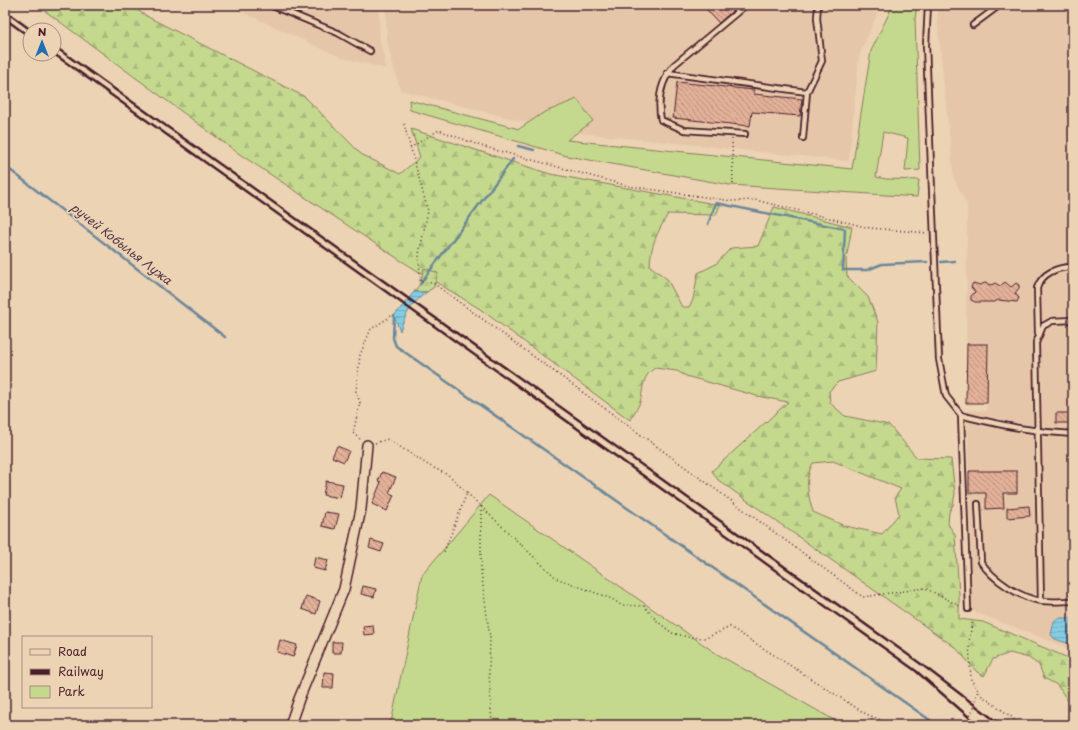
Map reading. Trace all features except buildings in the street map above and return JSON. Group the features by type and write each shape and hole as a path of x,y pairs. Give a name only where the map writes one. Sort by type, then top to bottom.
{"street":[{"path":"290,725 299,699 344,589 361,508 368,446"}],"lane":[{"path":"270,5 338,33 370,51"},
{"path":"745,134 684,130 661,120 658,105 667,73 674,65 746,5"},
{"path":"803,138 807,92 822,61 817,18 818,5"},
{"path":"928,5 926,45 939,359 946,396 961,415 968,609"},
{"path":"973,25 1000,5"},
{"path":"667,73 807,92"},
{"path":"1041,601 1039,432 1036,343 1038,333 1037,288 1039,282 1048,273 1062,267 1073,267"},
{"path":"1038,333 1042,326 1052,321 1073,320"},
{"path":"961,415 1012,428 1039,432 1073,434"},
{"path":"978,504 981,562 986,570 1002,584 1041,601 1073,601"}],"path":[{"path":"404,124 428,211 419,254 420,282 433,283 863,596 925,588 968,609"},
{"path":"410,148 439,130 481,146 628,186 732,200 755,200 870,228 933,234"},
{"path":"731,134 733,187"},
{"path":"393,315 371,329 360,355 356,391 360,404 353,433 368,446 388,439 428,466 450,476 556,578 621,605 644,606 658,622 672,633 688,637 706,638 730,627 866,714 893,725"},
{"path":"444,552 467,493"},
{"path":"481,505 481,571 490,638 489,672 492,725"},
{"path":"972,623 969,642 971,680 982,696 1013,718 1018,725"},
{"path":"966,725 970,722 969,718 975,705 975,698 978,690"}],"shaded area":[{"path":"226,5 379,5 380,42 387,69 343,58"},
{"path":"386,5 881,5 859,56 849,161 560,131 400,90 387,42"},
{"path":"939,5 1073,5 1073,650 972,611 967,410 986,411 987,403 966,403 967,204 954,179 937,20"}],"green space":[{"path":"37,5 129,5 150,18 305,97 361,154 400,174 420,157 411,129 550,174 720,205 716,215 668,214 655,239 651,252 650,266 667,279 682,307 689,307 693,300 698,273 716,264 731,248 758,246 774,207 852,227 846,260 847,276 868,297 878,322 876,371 838,382 829,391 830,403 845,416 889,425 917,458 951,459 955,493 953,505 949,512 948,524 955,535 959,619 983,622 1073,660 1073,708 1057,685 1044,678 1039,665 1029,658 1010,653 993,659 984,676 977,672 956,648 718,480 712,471 788,402 757,396 686,376 677,371 655,368 650,371 645,379 640,402 630,420 480,309 400,260 238,153","holes":["833,461 901,489 895,497 899,514 882,534 845,526 813,512 808,493 808,475 813,463"]},
{"path":"893,5 917,5 915,19 920,170 905,171 908,138 883,132 876,177 886,179 919,180 917,197 730,185 567,156 410,110 409,100 519,129 543,113 577,99 593,121 567,140 852,169 871,51"},
{"path":"424,268 438,273 434,287 427,292 414,292 420,284"},
{"path":"489,495 717,654 843,725 387,725 392,718 422,575"}],"water":[{"path":"414,292 427,292 410,309 404,319 400,331 394,316"},
{"path":"1058,618 1073,618 1073,645 1055,639 1051,635 1054,621"}],"waterway":[{"path":"518,146 534,150"},
{"path":"420,284 513,159"},
{"name":"ручей Кобылья Лужа","path":"5,166 225,337"},
{"path":"708,224 716,203 845,229 843,270 867,270 882,264 927,262"},
{"path":"941,262 955,261"},
{"path":"394,316 393,338 396,346 937,725"}],"railway":[{"path":"5,11 22,23"},
{"path":"5,19 22,31"},
{"path":"62,52 921,664 1001,725"},
{"path":"62,60 916,671 978,725"}]}
